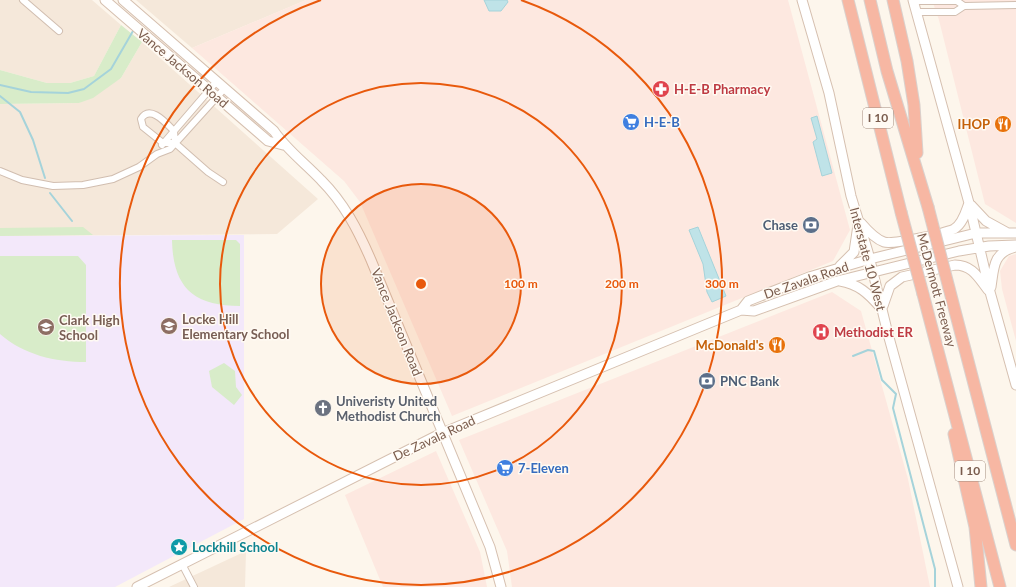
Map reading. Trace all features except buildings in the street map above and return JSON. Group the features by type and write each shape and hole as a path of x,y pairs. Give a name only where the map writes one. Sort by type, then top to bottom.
{"highway":[{"path":"844,0 855,24"},
{"name":"McDermott Freeway","path":"848,0 901,212 940,355 1000,587"},
{"name":"McDermott Freeway","path":"870,0 887,71 919,174 950,288 1016,545"},
{"path":"893,0 912,90 919,174"},
{"path":"940,355 958,459 975,526 981,587"},
{"path":"1006,504 1016,536"}],"main road":[{"name":"Vance Jackson Road","path":"105,0 210,89 268,141 283,146"},
{"name":"Vance Jackson Road","path":"123,0 152,27 274,131 283,146 329,189 346,210 359,232 494,558 501,587"},
{"name":"Interstate 10 West","path":"802,0 829,93 850,190 870,260 872,273 958,587"},
{"path":"913,0 969,202 990,292 1016,385"},
{"path":"859,220 877,239 886,243 896,243 954,228 965,216 969,202"},
{"path":"969,202 986,221 1013,233"},
{"path":"838,268 854,252 859,220"},
{"name":"De Zavala Road","path":"742,310 748,301 838,268 976,233 1013,233"},
{"path":"990,292 994,266 998,257 1006,250 1016,246"},
{"name":"De Zavala Road","path":"137,587 442,433 742,310 754,311 837,281 979,248 1016,246"},
{"path":"882,310 888,289 902,278 955,265 964,265 972,270 990,292"},
{"path":"837,281 858,286 868,293 882,310"}],"street":[{"path":"23,0 59,31"},
{"path":"913,0 957,1 964,6"},
{"path":"917,12 955,12 964,6 1016,5"},
{"path":"157,154 163,143 217,81"},
{"path":"0,171 8,175 37,183 67,186 105,181 139,167 157,154 170,149 225,88"},
{"path":"176,143 163,143 143,127 141,119 144,115 148,113 155,114 174,130 176,143 208,172 223,182"},
{"path":"182,564 194,587"}],"shaded area":[{"path":"0,0 92,0 121,25 94,76 70,83 47,83 0,70"},
{"path":"136,0 306,0 192,48"},
{"path":"306,0 788,0 850,230 833,261 452,416 360,202 344,181 192,48"},
{"path":"932,0 1016,0 1016,223 985,204 939,20"},
{"path":"142,42 318,199 277,234 0,236 0,104 79,103 121,78"},
{"path":"244,235 244,519 115,587 0,587 0,236"},
{"path":"1016,254 1016,341 1002,289 1000,271 1009,256"},
{"path":"832,292 861,311 908,479 930,587 512,587 507,551 459,440"},
{"path":"436,451 480,552 487,587 383,587 345,495"},
{"path":"246,551 245,587 169,587"}],"green space":[{"path":"121,25 142,42 121,78 93,98 79,103 0,104 0,70 47,83 70,83 94,76"},
{"path":"83,227 93,235 0,236 0,228"},
{"path":"172,240 236,240 240,244 240,306 210,302 198,298 189,291 182,282 176,270"},
{"path":"0,256 78,256 86,265 86,362 63,361 40,356 19,347 0,334"},
{"path":"224,363 235,371 236,387 242,395 234,405 212,387 209,371"}],"water":[{"path":"484,0 507,0 508,2 501,11 489,11"},
{"path":"817,116 832,173 822,176 813,142 817,139 811,118"},
{"path":"698,227 726,296 712,302 707,292 703,264 689,230"}],"waterway":[{"path":"0,85 31,92 68,93 84,89 111,69 133,31"},
{"path":"0,96 20,112 33,140 45,178"},
{"path":"50,193 72,221"},
{"path":"853,356 868,350 874,351 882,380 896,394 893,408 935,569 935,587"}],"place":[{"name":"H-E-B Pharmacy","path":"661,89"},
{"name":"H-E-B","path":"631,122"},
{"name":"IHOP","path":"1003,124"},
{"name":"Chase","path":"811,225"},
{"name":"Locke Hill Elementary School","path":"169,326"},
{"name":"Clark High School","path":"46,327"},
{"name":"Methodist ER","path":"821,332"},
{"name":"McDonald's","path":"777,345"},
{"name":"PNC Bank","path":"707,381"},
{"name":"Univeristy United Methodist Church","path":"323,408"},
{"name":"7-Eleven","path":"505,468"},
{"name":"Lockhill School","path":"179,547"}]}
